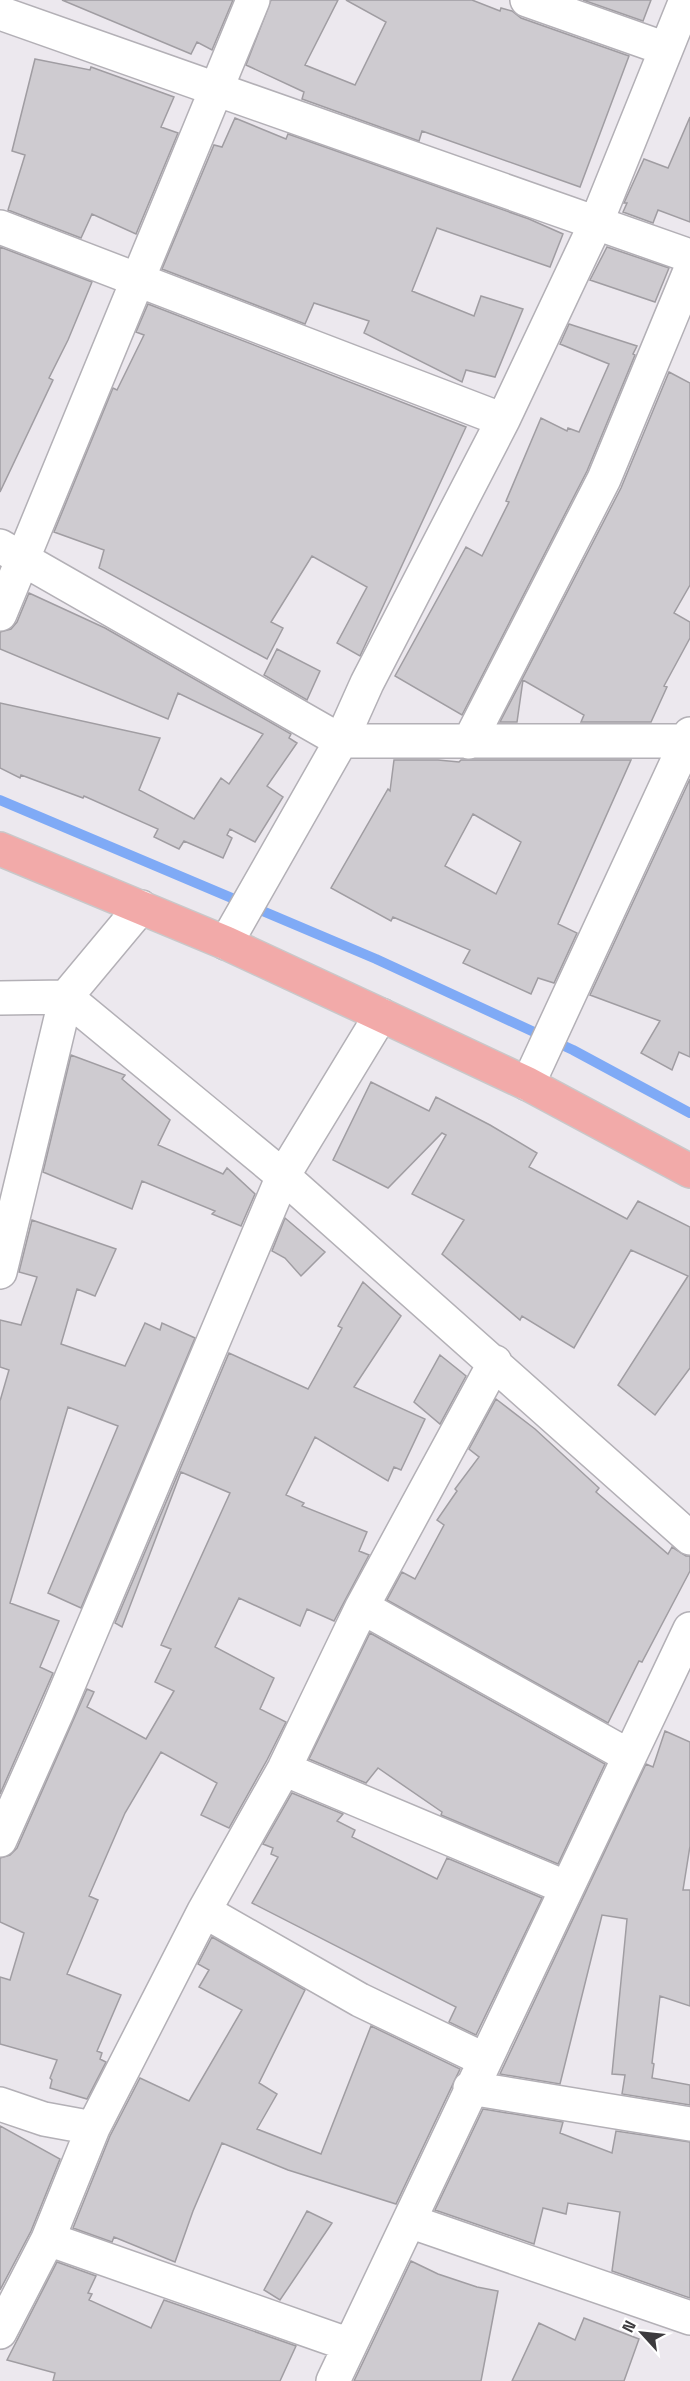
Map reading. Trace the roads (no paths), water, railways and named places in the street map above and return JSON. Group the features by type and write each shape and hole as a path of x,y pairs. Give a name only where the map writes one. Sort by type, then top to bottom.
{"main road":[{"path":"0,849 226,943 381,1015 528,1084 690,1171"}],"street":[{"path":"0,614 11,552 138,280 253,0"},
{"path":"527,0 666,49"},
{"path":"226,943 341,741 367,682 503,420 596,223 686,0"},
{"path":"0,13 690,256"},
{"path":"0,227 503,420"},
{"path":"469,742 604,479 690,271"},
{"path":"11,552 341,741 469,742 688,737 528,1084"},
{"path":"0,1272 66,997 141,908"},
{"path":"0,998 66,997 283,1176 495,1362 690,1538"},
{"path":"0,1840 57,1712 283,1176 381,1015"},
{"path":"0,2332 48,2239 93,2128 204,1911 284,1769 362,1607 495,1362"},
{"path":"362,1607 629,1756"},
{"path":"333,2381 690,1629"},
{"path":"284,1769 567,1888"},
{"path":"204,1911 360,2000 478,2074 690,2124"},
{"path":"0,2104 44,2119 93,2128"},
{"path":"409,2221 690,2318"},
{"path":"48,2239 350,2345"}],"waterway":[{"path":"0,800 376,959 573,1050 690,1113"}]}
